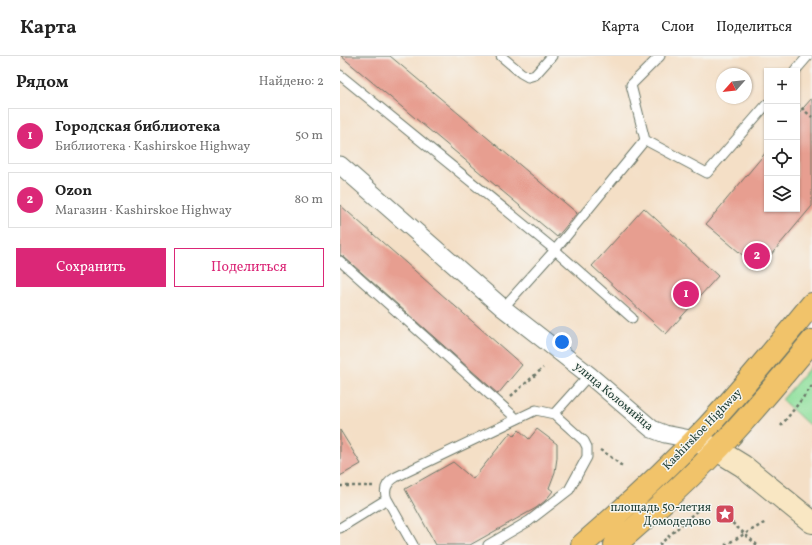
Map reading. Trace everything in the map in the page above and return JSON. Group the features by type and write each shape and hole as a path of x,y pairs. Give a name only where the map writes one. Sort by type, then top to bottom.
{"main road":[{"name":"Kashirskoe Highway","path":"582,545 637,496 695,440 735,396 812,304"},
{"name":"Kashirskoe Highway","path":"615,545 717,450 758,406 812,341"},
{"name":"улица Коломийца","path":"695,440 717,450 752,472 812,522"}],"street":[{"name":"улица Коломийца","path":"340,164 503,308 589,374 652,429 665,434 695,440"}],"lane":[{"path":"501,56 528,77 535,75 552,56"},
{"path":"660,56 631,86 645,140 707,173 764,107"},
{"path":"798,68 808,56"},
{"path":"340,76 555,250 632,318"},
{"path":"503,308 555,250 645,140"},
{"path":"340,262 517,419"},
{"path":"554,414 589,374"},
{"path":"413,545 387,499 386,486 390,481 536,410 554,414 581,437 587,447 588,452 585,462 569,490 529,521 488,545"},
{"path":"340,528 387,499"}],"path":[{"path":"800,107 812,117"},
{"path":"501,404 543,368"},
{"path":"781,426 812,386"},
{"path":"587,447 602,451 622,466"},
{"path":"340,486 386,486"},
{"path":"659,545 702,506"},
{"path":"719,511 757,545"},
{"path":"725,545 766,522"}],"green space":[{"path":"812,365 812,422 809,425 782,400"}],"building":[{"path":"341,56 390,56 577,213 557,237"},
{"path":"812,98 812,206 759,269 706,224 764,155 764,212 800,212 800,112"},
{"path":"340,205 522,365 498,394 340,255"},
{"path":"644,208 718,276 666,334 592,266"},
{"path":"537,429 557,444 555,472 549,488 553,491 545,501 536,508 470,545 436,545 405,489 453,462 473,479 511,432 514,436 519,430 529,439"},
{"path":"340,430 361,464 340,476"}],"place":[{"name":"Ozon","path":"757,256"},
{"name":"Городская библиотека","path":"686,294"},
{"name":"площадь 50-летия Домодедово","path":"725,514"}]}
